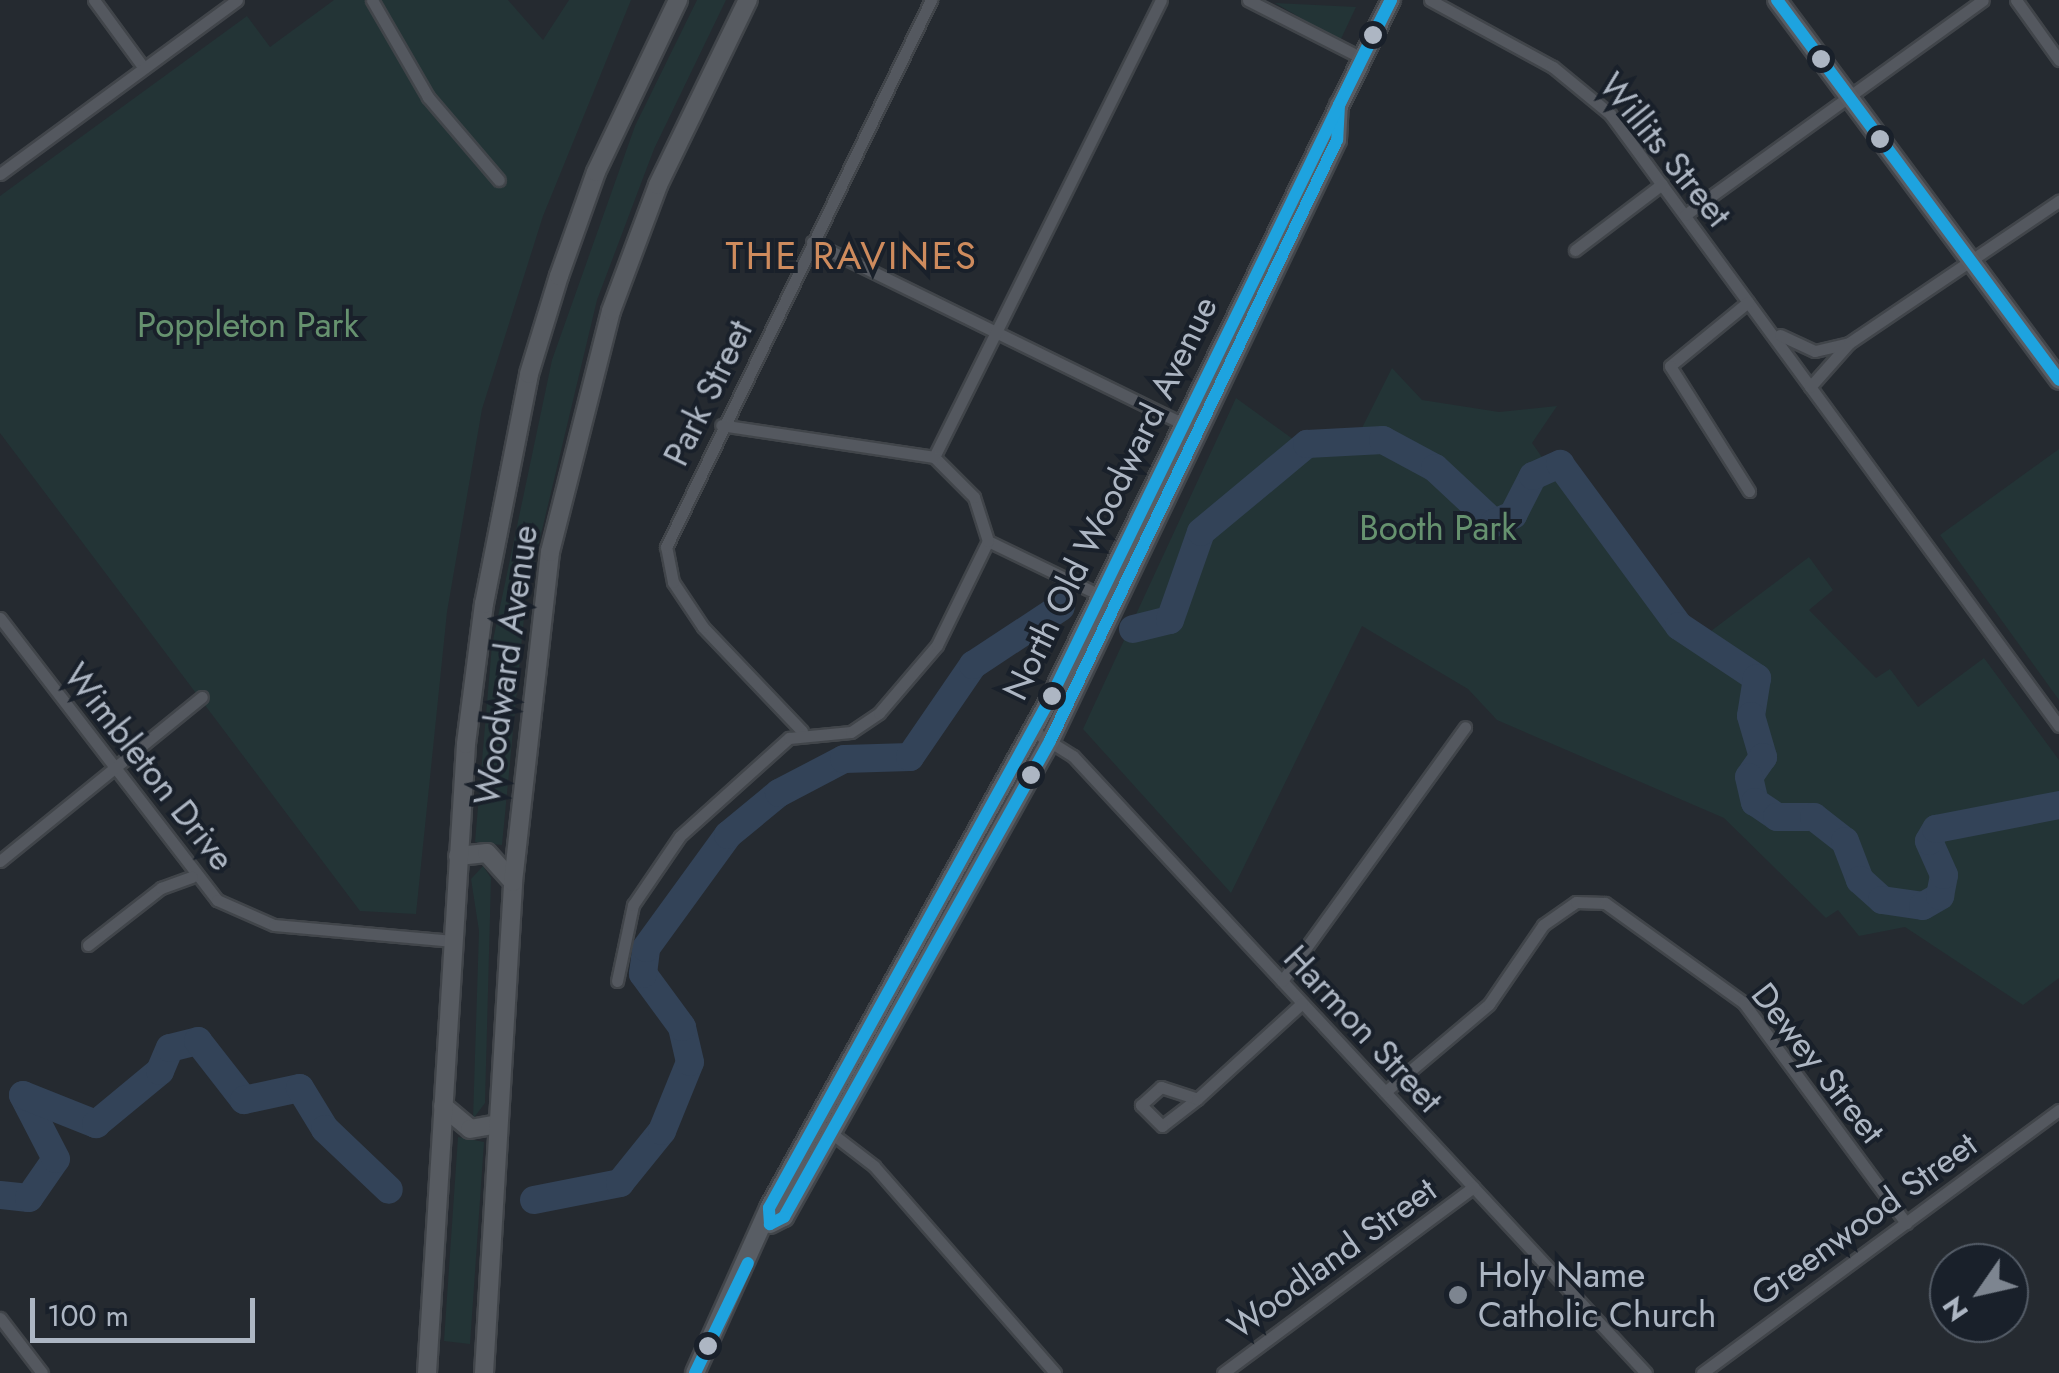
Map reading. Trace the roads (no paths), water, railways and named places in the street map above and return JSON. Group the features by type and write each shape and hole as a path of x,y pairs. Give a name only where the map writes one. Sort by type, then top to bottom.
{"main road":[{"name":"Woodward Avenue","path":"427,1373 458,856 473,675 529,374 596,172 678,0"},
{"name":"Woodward Avenue","path":"484,1373 513,882 532,666 576,432 658,185 748,0"},
{"path":"458,856 487,852 513,882"},
{"path":"443,1106 470,1129 498,1124"}],"street":[{"path":"94,0 144,68"},
{"path":"0,174 238,0"},
{"path":"372,0 428,97 499,180"},
{"name":"Park Street","path":"802,731 720,648 667,568 666,547 721,425 931,0"},
{"path":"934,457 1161,0"},
{"path":"1248,0 1362,58"},
{"name":"North Old Woodward Avenue","path":"824,1127 947,926 1108,599 1392,0"},
{"name":"Willits Street","path":"1430,0 1581,85 1662,184 1748,302 1776,332 1810,387 2059,726"},
{"path":"1777,0 2059,380"},
{"path":"1685,215 1983,0"},
{"path":"2016,0 2059,60"},
{"path":"1574,250 1662,184"},
{"path":"1810,387 1849,343 2059,201"},
{"path":"812,242 1190,427"},
{"path":"1748,302 1670,366 1748,491"},
{"path":"1776,332 1815,351 1849,343"},
{"path":"616,981 627,919 664,854 802,731 850,732 879,713 937,645 988,541 974,497 934,457 721,425"},
{"path":"988,541 1108,599"},
{"name":"Wimbleton Drive","path":"0,618 192,876 264,923 453,941"},
{"path":"0,861 202,698"},
{"path":"1282,981 1465,727"},
{"name":"North Old Woodward Avenue","path":"695,1373 770,1224 784,1217 928,914 1042,736"},
{"name":"Harmon Street","path":"1042,736 1282,981 1646,1373"},
{"path":"88,945 162,888 192,876"},
{"name":"Dewey Street","path":"1384,1092 1476,1018 1564,908 1592,901 1627,912 1752,1012 1906,1223"},
{"path":"928,914 947,926"},
{"path":"1197,1100 1161,1087 1141,1105 1162,1126 1197,1100 1302,1003"},
{"name":"Greenwood Street","path":"1702,1373 2059,1110"},
{"path":"824,1127 874,1166 1055,1373"},
{"name":"Woodland Street","path":"1222,1373 1473,1187"},
{"path":"0,1318 42,1373"}],"waterway":[{"path":"1133,629 1170,620 1201,532 1307,444 1383,440 1435,468 1494,523 1513,515 1533,476 1560,464 1679,626 1757,678 1751,716 1763,757 1749,777 1755,802 1777,817 1814,817 1845,841 1860,880 1882,900 1923,906 1940,896 1944,875 1929,841 1936,829 2059,805"},
{"path":"534,1200 620,1183 662,1131 690,1062 682,1027 643,974 646,948 728,835 779,793 844,759 910,757 973,665 1061,607"},
{"path":"0,1195 29,1198 56,1159 23,1095 96,1124 160,1071 170,1048 198,1041 244,1100 300,1088 325,1129 389,1190"}],"place":[{"name":"Holy Name Catholic Church","path":"1458,1295"}],"district":[{"name":"THE RAVINES","path":"852,256"}],"park label":[{"name":"Poppleton Park","path":"248,325"},
{"name":"Booth Park","path":"1438,528"}]}
